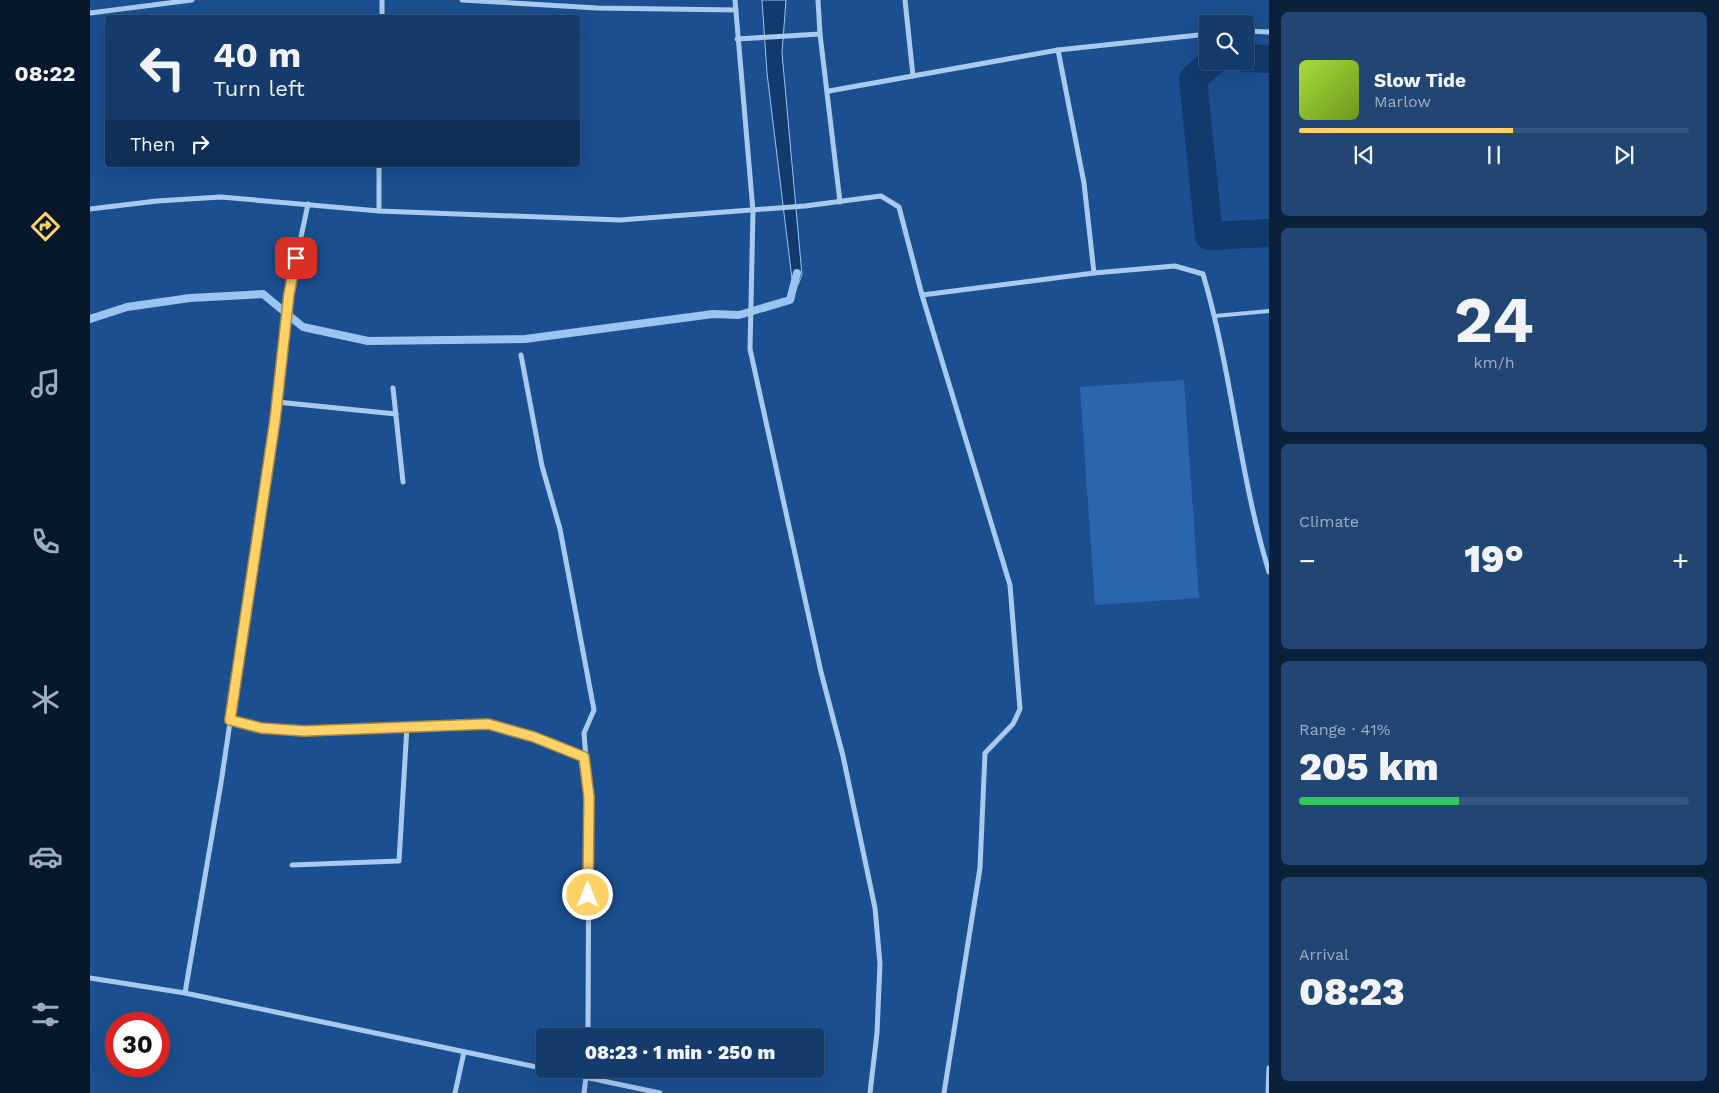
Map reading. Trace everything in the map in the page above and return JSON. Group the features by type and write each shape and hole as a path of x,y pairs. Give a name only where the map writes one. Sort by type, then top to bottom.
{"street":[{"path":"90,13 192,0"},
{"path":"382,0 382,15"},
{"path":"462,0 597,8 735,10"},
{"path":"735,0 753,211 750,350 821,672 843,756 875,908 880,964 877,1033 870,1093"},
{"path":"818,0 820,34 829,91 840,202"},
{"path":"905,0 913,76"},
{"path":"1254,31 1269,32"},
{"path":"737,39 820,34"},
{"path":"829,91 1058,50 1199,35"},
{"path":"1058,50 1084,182 1094,272"},
{"path":"378,211 379,167"},
{"path":"90,209 157,201 221,197 378,211 620,220 753,211 881,196 899,207 922,295 1010,585 1020,709 1013,724 985,753 980,868 944,1093"},
{"path":"185,993 230,720 277,402 289,294 308,204"},
{"path":"922,295 1094,272 1176,266 1203,274 1215,316 1256,528 1269,572"},
{"path":"521,354 542,466 561,538 594,710 584,733 584,757 589,797 588,1028"},
{"path":"393,388 402,482"},
{"path":"277,402 396,414"},
{"path":"230,720 261,728 304,731 488,724 534,737 584,757"},
{"path":"292,865 399,861 407,726"},
{"path":"90,978 185,993 536,1067"},
{"path":"456,1093 464,1052"},
{"path":"1268,1093 1269,1068"},
{"path":"584,1093 587,1078 660,1093"}],"lane":[{"path":"1215,316 1269,311"}],"water":[{"path":"762,0 786,0 782,53 802,275 798,285 792,279 767,73"}],"building":[{"path":"1184,380 1199,598 1095,605 1080,387"}],"waterway":[{"path":"1254,58 1269,59"},
{"path":"1203,70 1193,79 1209,236 1269,233"},
{"path":"90,319 127,307 190,298 263,294 303,327 368,341 525,339 713,314 739,315 790,300 797,273"}],"route":[{"path":"296,258 289,294 275,420 230,720 261,728 304,731 488,724 534,737 584,757 589,797 588,895"}]}
